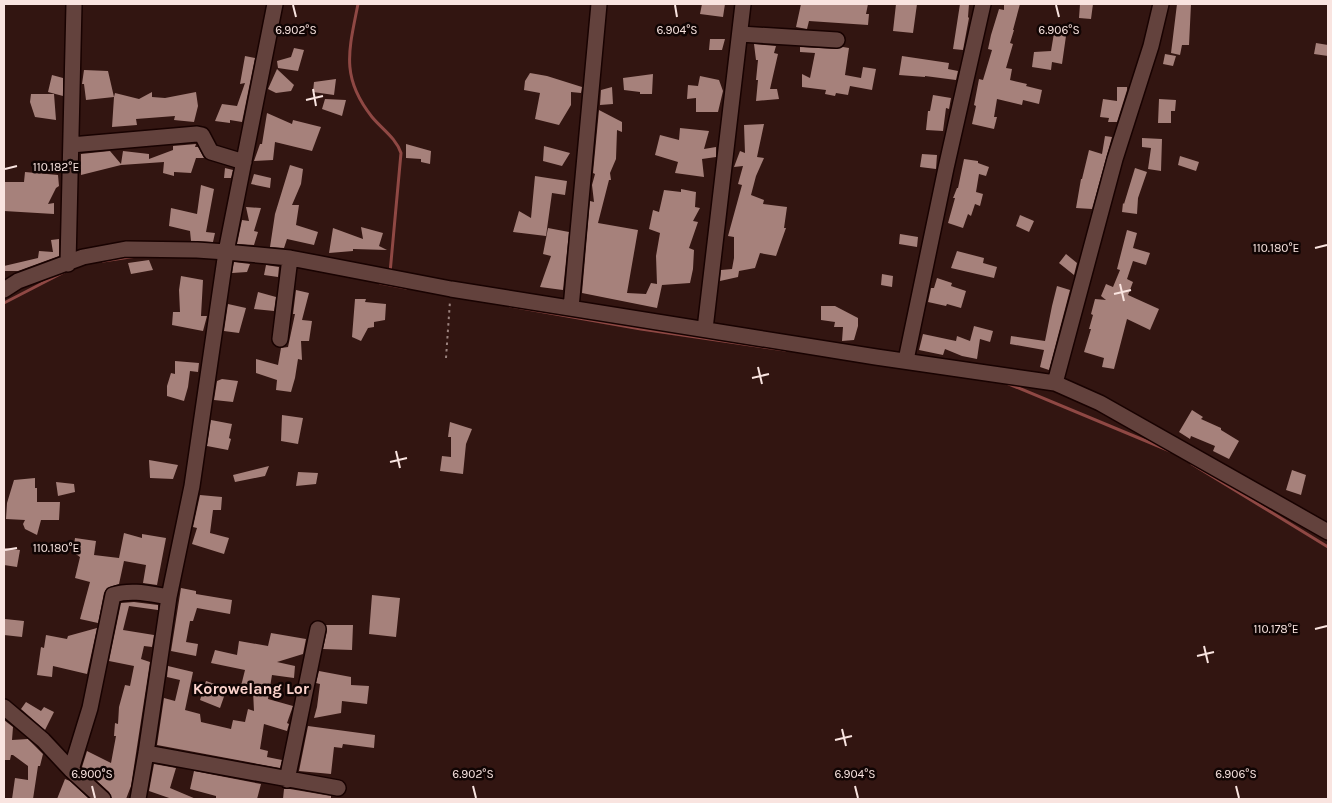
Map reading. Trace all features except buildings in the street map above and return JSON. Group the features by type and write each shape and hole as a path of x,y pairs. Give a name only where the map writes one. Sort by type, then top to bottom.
{"street":[{"path":"68,264 74,4"},
{"path":"138,799 169,597 192,486 226,252 275,4"},
{"path":"571,308 600,4"},
{"path":"705,330 732,84 743,4"},
{"path":"906,360 983,4"},
{"path":"1055,383 1115,160 1161,4"},
{"path":"740,34 838,40"},
{"path":"71,145 197,134 202,135 211,152 244,162"},
{"path":"4,290 18,281 83,257 126,249 226,252 391,277 705,330 1055,383 1100,403 1328,532"},
{"path":"280,339 290,262"},
{"path":"71,770 90,708 114,595 125,591 169,597"},
{"path":"287,780 318,629"},
{"path":"4,707 43,740 71,770 103,799"},
{"path":"146,753 338,788"}],"path":[{"path":"446,358 450,299"}],"waterway":[{"path":"358,4 350,49 351,76 362,103 372,117 392,138 401,153 390,273"},
{"path":"103,261 137,256"},
{"path":"4,303 64,272"},
{"path":"380,283 406,288"},
{"path":"510,306 641,329 785,350"},
{"path":"1004,382 1170,451"},
{"path":"1192,464 1328,547"}],"district":[{"name":"Korowelang Lor","path":"251,688"}]}
